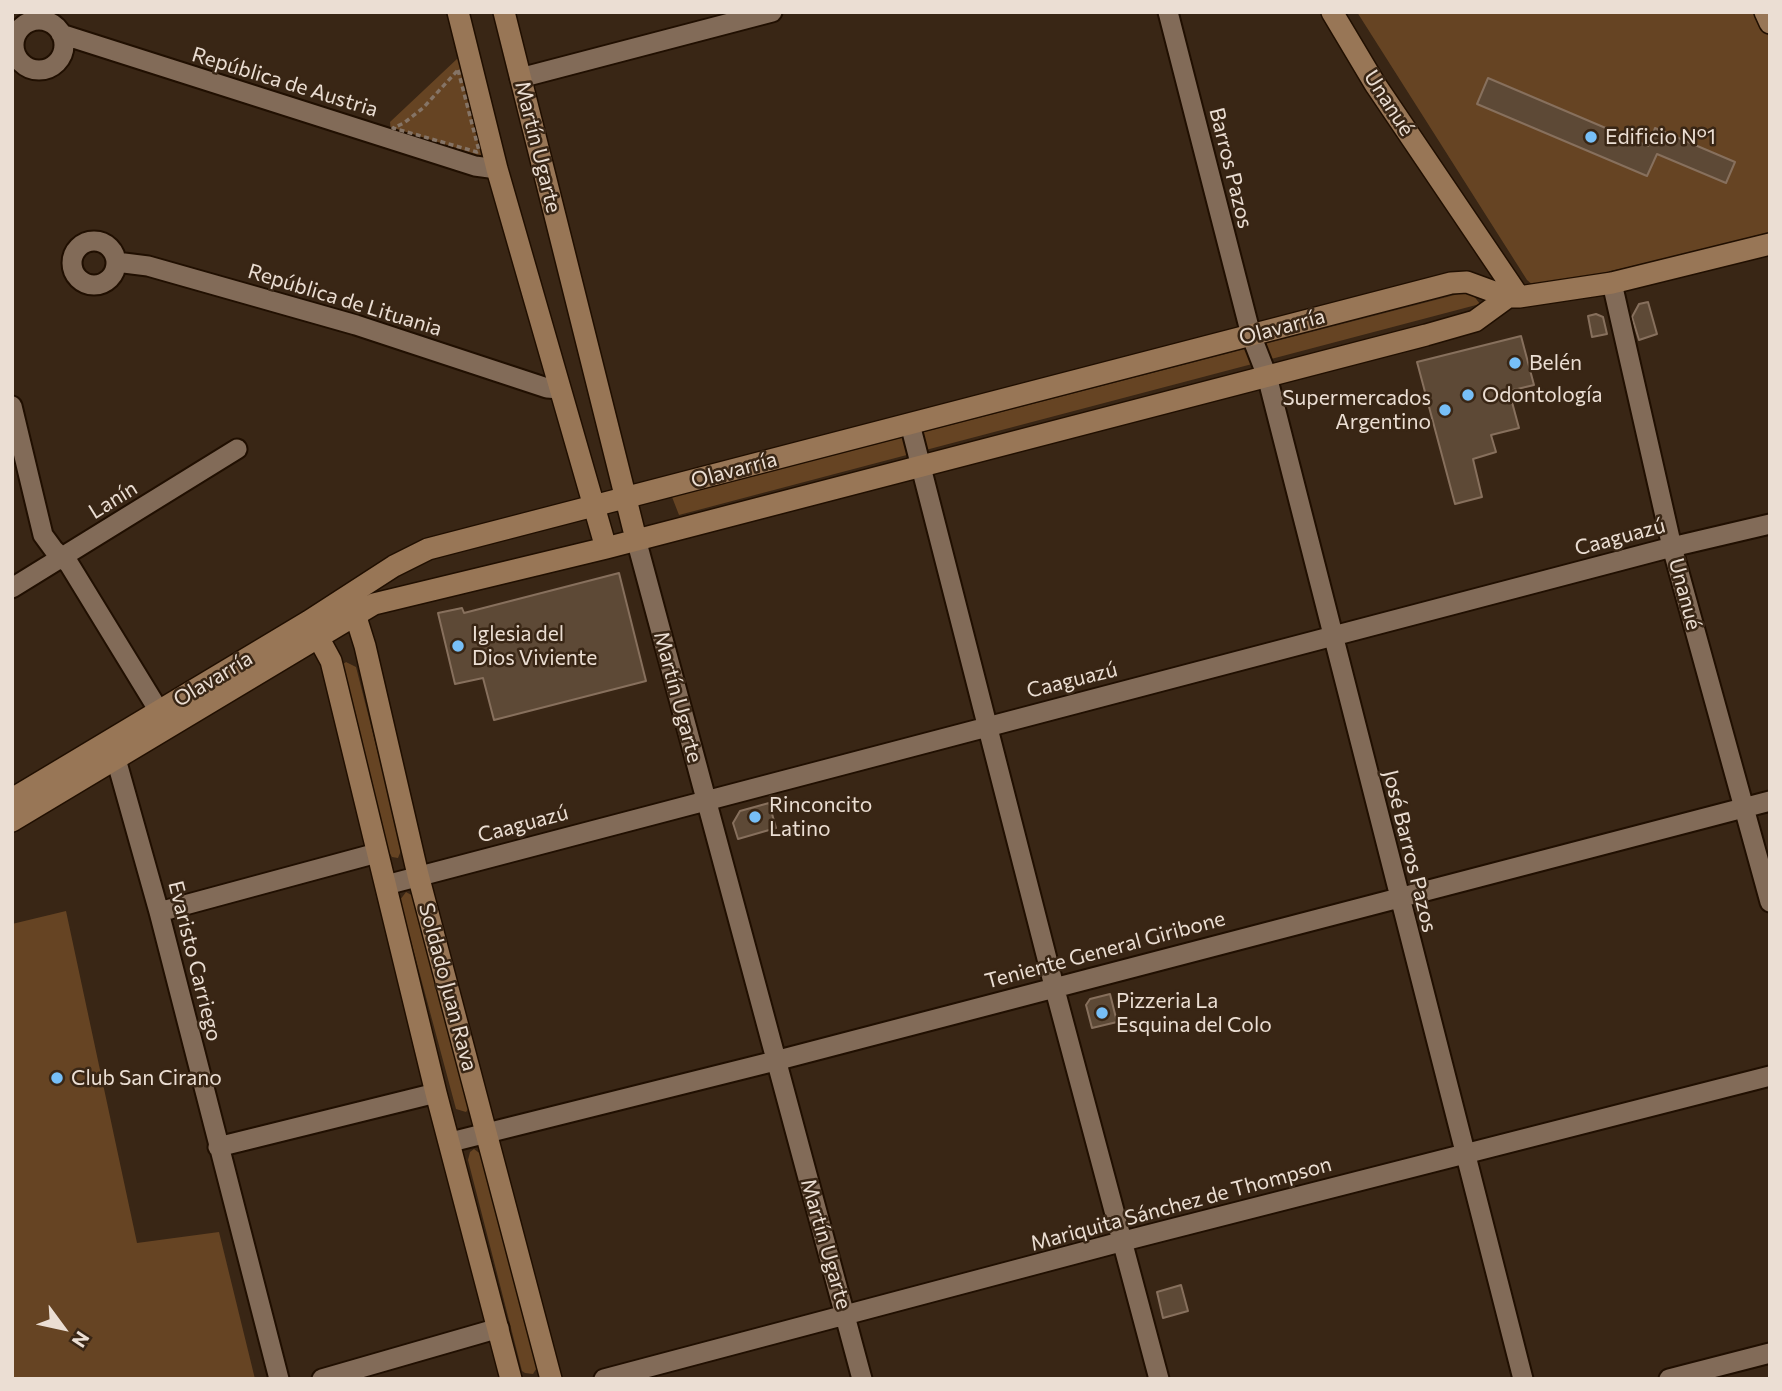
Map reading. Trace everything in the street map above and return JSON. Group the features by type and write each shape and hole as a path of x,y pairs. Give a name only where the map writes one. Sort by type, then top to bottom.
{"street":[{"name":"Martín Ugarte","path":"458,12 497,169 606,548"},
{"name":"Martín Ugarte","path":"504,12 628,498 636,539 862,1379"},
{"path":"520,78 772,12"},
{"name":"Barros Pazos","path":"1168,12 1251,335"},
{"name":"Unanué","path":"1332,12 1375,84 1513,297"},
{"path":"1765,12 1770,23"},
{"name":"República de Austria","path":"61,34 475,166 497,169"},
{"name":"Olavarría","path":"352,605 389,599 606,548 1475,321 1513,297 1612,283 1770,244"},
{"name":"República de Lituania","path":"116,262 148,266 356,325 547,388 560,389"},
{"name":"Olavarría","path":"12,821 116,759 352,605 394,566 428,549 1451,283 1468,282 1513,297"},
{"name":"Unanué","path":"1612,283 1672,547 1770,902"},
{"name":"José Barros Pazos","path":"1251,335 1267,376 1523,1379"},
{"path":"12,406 43,535 64,558 159,712"},
{"path":"910,424 1054,986 1160,1379"},
{"name":"Lanín","path":"12,588 237,449"},
{"name":"Caaguazú","path":"386,885 988,725 1672,547 1770,524"},
{"name":"Soldado Juan Rava","path":"352,605 365,646 418,875 551,1379"},
{"name":"Olavarría","path":"12,799 159,712 314,629"},
{"name":"Soldado Juan Rava","path":"314,629 331,661 436,1093 512,1379"},
{"name":"Evaristo Carriego","path":"116,759 159,912 279,1379"},
{"name":"Teniente General Giribone","path":"451,1142 775,1061 1770,801"},
{"path":"159,912 377,853"},
{"name":"Mariquita Sánchez de Thompson","path":"604,1379 1124,1241 1770,1076"},
{"path":"218,1147 436,1093"},
{"path":"322,1379 499,1328"},
{"path":"1669,1379 1770,1353"}],"path":[{"path":"458,70 477,152 393,128 423,108 458,70"}],"shaded area":[{"path":"1357,12 1758,12 1770,40 1770,234 1551,285 1534,286 1527,280","holes":["1489,78 1648,146 1656,128 1735,162 1726,183 1657,154 1647,176 1478,104"]},
{"path":"458,58 484,152 480,156 391,132 390,122"},
{"path":"1470,291 1480,304 679,515 672,497"},
{"path":"346,662 356,667 402,848 398,858 392,857 389,852 342,665"},
{"path":"406,892 415,897 469,1108 466,1112 456,1109 400,900"},
{"name":"Club San Cirano","path":"66,911 137,1243 219,1232 255,1379 12,1379 12,924"},
{"path":"474,1149 482,1155 538,1366 533,1374 522,1371 468,1160"}],"building":[{"name":"Edificio N°1","path":"1488,78 1648,146 1655,128 1735,162 1726,183 1657,154 1647,176 1477,104"},
{"path":"1648,302 1657,334 1639,340 1632,317 1639,304"},
{"path":"1596,314 1603,317 1607,334 1592,337 1588,316"},
{"path":"1521,336 1534,385 1509,391 1519,428 1491,435 1496,452 1473,459 1482,497 1455,504 1417,362"},
{"path":"619,573 646,681 494,720 483,678 455,684 438,613 462,608 464,613"},
{"name":"Rinconcito Latino","path":"769,803 776,828 738,839 733,823 740,811"},
{"name":"Pizzeria La Esquina del Colo","path":"1110,994 1117,1022 1092,1028 1086,1005 1090,999"},
{"path":"1181,1285 1188,1311 1163,1318 1157,1292"}],"place":[{"name":"Edificio N°1","path":"1591,137"},
{"name":"Belén","path":"1515,363"},
{"name":"Odontología","path":"1468,395"},
{"name":"Supermercados Argentino","path":"1445,410"},
{"name":"Iglesia del Dios Viviente","path":"458,646"},
{"name":"Rinconcito Latino","path":"755,817"},
{"name":"Pizzeria La Esquina del Colo","path":"1102,1013"},
{"name":"Club San Cirano","path":"57,1078"}]}
